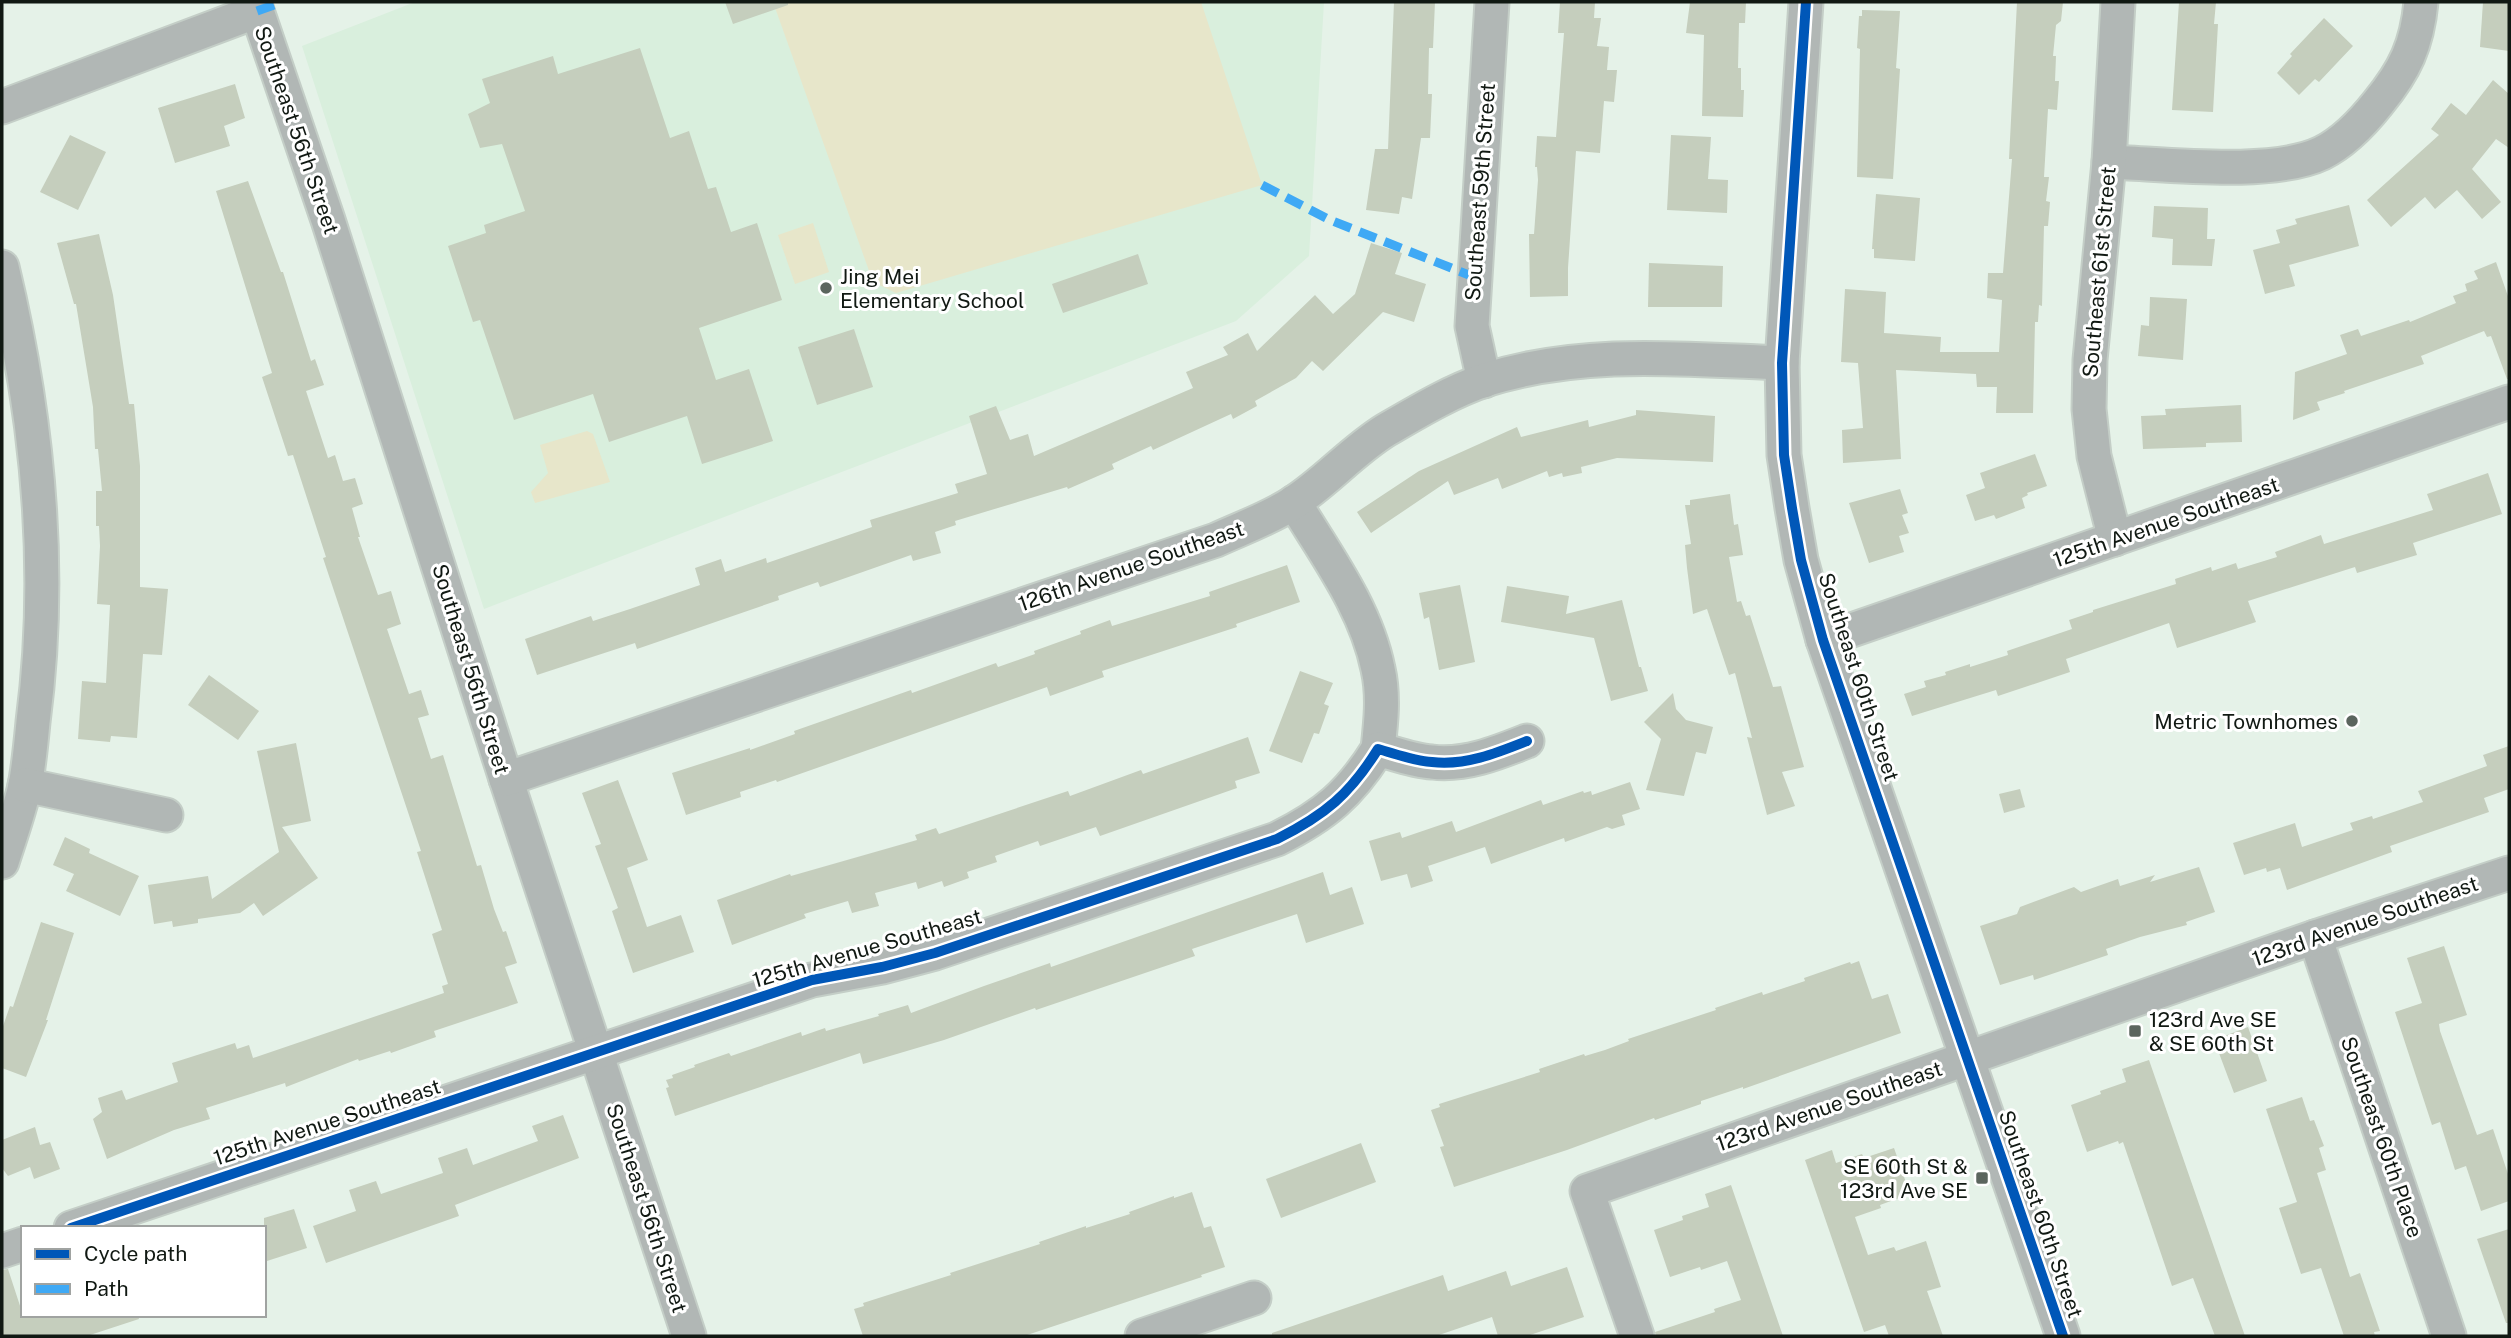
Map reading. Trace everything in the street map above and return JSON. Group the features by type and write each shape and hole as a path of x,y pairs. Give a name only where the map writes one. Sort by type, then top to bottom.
{"street":[{"name":"Southeast 59th Street","path":"1484,381 1472,326 1492,2"},
{"name":"Southeast 60th Street","path":"1806,2 1782,363 1784,455 1801,560 1823,640 2063,1336"},
{"name":"Southeast 61st Street","path":"2116,539 2094,456 2089,409 2090,360 2109,162 2118,2"},
{"path":"2109,162 2239,166 2298,162 2324,152 2346,137 2366,118 2391,88 2411,54 2418,30 2421,2"},
{"path":"2,107 256,6"},
{"name":"Southeast 56th Street","path":"256,6 332,232 506,779 689,1336"},
{"path":"2,267 31,410 41,512 43,606 37,692 25,785 2,862"},
{"name":"126th Avenue Southeast","path":"506,779 1216,540 1294,502 1383,432 1435,402 1484,381 1539,367 1599,358 1782,363"},
{"name":"125th Avenue Southeast","path":"1823,640 2509,402"},
{"path":"1294,502 1354,602 1369,635 1379,671 1381,695 1378,749 1432,763 1462,762 1527,741"},
{"name":"125th Avenue Southeast","path":"77,1226 812,980 882,967 935,953 1277,839 1329,809 1352,785 1378,749"},
{"path":"25,785 166,815"},
{"name":"123rd Avenue Southeast","path":"1637,1336 1587,1191 2315,937 2509,873"},
{"name":"Southeast 60th Place","path":"2315,937 2449,1336"},
{"path":"2,1251 21,1245"},
{"path":"1142,1336 1254,1298"}],"shaded area":[{"name":"Jing Mei Elementary School","path":"415,2 1324,2 1309,256 1236,321 484,609 302,46"},
{"path":"773,2 1201,2 1262,185 896,293 873,282"},
{"path":"813,223 829,272 795,284 778,235"},
{"path":"587,431 593,434 610,482 535,503 531,492 548,473 540,445"}],"building":[{"path":"725,2 788,2 788,5 733,24"},
{"path":"1394,2 1435,2 1433,48 1429,48 1428,94 1432,94 1430,138 1421,138 1412,199 1402,197 1399,214 1366,210 1375,149 1388,149"},
{"path":"1560,2 1595,2 1594,18 1601,18 1597,46 1609,47 1607,70 1617,70 1614,102 1604,101 1600,153 1576,151 1568,296 1530,297 1529,234 1534,234 1538,180 1535,167 1537,136 1556,137 1564,33 1558,33"},
{"path":"1690,2 1746,2 1745,23 1739,23 1738,68 1741,68 1741,90 1744,90 1743,117 1702,116 1704,35 1686,33"},
{"path":"2017,2 2063,2 2061,21 2056,25 2053,56 2056,56 2055,81 2059,81 2057,110 2048,109 2044,177 2049,177 2046,201 2050,202 2048,226 2044,226 2042,306 2039,305 2038,322 2035,322 2033,413 1996,413 1997,387 1977,387 1976,374 1896,370 1901,459 1843,463 1842,430 1863,428 1858,363 1841,362 1845,289 1886,292 1884,333 1941,337 1940,352 1999,352 2002,300 1987,298 1988,273 2003,273 2012,159 2009,159"},
{"path":"2179,2 2216,2 2214,24 2218,24 2213,112 2172,110"},
{"path":"2483,2 2509,2 2509,51 2480,47"},
{"path":"1862,10 1900,11 1896,68 1900,69 1893,179 1857,177 1860,49 1857,48 1859,16 1862,16"},
{"path":"2324,18 2353,46 2319,82 2315,79 2299,95 2277,73 2292,56 2290,54"},
{"path":"640,48 670,138 689,131 708,189 716,187 731,232 757,223 782,300 699,328 716,380 749,369 773,441 702,464 687,416 609,442 593,394 514,420 480,320 473,322 448,246 486,233 484,225 525,211 502,144 480,148 468,114 490,103 482,79 553,56 558,74"},
{"path":"2493,80 2509,94 2509,148 2496,139 2472,169 2501,202 2482,219 2457,190 2435,209 2425,197 2391,227 2367,200 2439,135 2431,129 2451,103 2466,115"},
{"path":"235,84 245,118 224,126 230,146 175,163 158,108"},
{"path":"70,135 106,152 78,210 40,192"},
{"path":"1671,135 1711,137 1708,179 1728,180 1727,213 1667,210"},
{"path":"248,181 283,272 311,361 315,359 324,385 306,391 328,458 335,455 343,481 355,478 363,504 352,508 358,537 378,595 391,591 401,624 387,629 409,694 421,690 429,715 418,718 431,759 443,755 477,866 481,865 494,909 503,932 506,931 517,963 505,967 518,1003 434,1031 436,1037 391,1053 390,1051 359,1061 358,1059 286,1087 285,1083 206,1108 210,1119 174,1130 107,1159 93,1119 102,1112 98,1098 122,1090 126,1100 178,1082 172,1063 235,1043 237,1049 249,1045 253,1058 444,993 442,986 448,984 432,934 442,930 417,852 421,851 323,558 326,557 293,455 288,456 262,377 272,373 216,191"},
{"path":"1876,194 1920,198 1915,261 1874,258 1872,249"},
{"path":"2349,205 2359,246 2289,265 2295,286 2265,294 2253,250 2280,243 2276,230 2297,224 2295,219"},
{"path":"2154,206 2208,208 2207,239 2215,239 2212,266 2172,265 2173,239 2152,237"},
{"path":"99,234 113,295 129,404 134,404 140,466 140,587 168,589 162,655 143,654 137,738 111,736 110,742 78,739 82,681 106,683 110,605 97,604 100,546 99,526 96,526 96,491 102,491 98,449 95,449 93,407 76,304 57,243"},
{"path":"1371,243 1402,253 1395,274 1426,284 1414,322 1383,312 1323,371 1312,361 1296,378 1255,401 1257,406 1233,419 1231,414 1153,450 1151,446 1112,464 1114,469 1068,489 1067,487 955,521 956,525 935,532 941,553 913,561 911,555 820,587 818,582 778,596 779,600 637,649 635,643 537,675 525,639 591,616 593,621 700,585 695,568 721,559 725,572 766,558 767,563 872,527 870,520 958,493 955,484 987,474 969,416 996,406 1010,440 1028,434 1034,456 1193,388 1186,372 1228,355 1223,347 1248,333 1257,351 1315,295 1333,314 1355,294"},
{"path":"1138,254 1148,284 1063,313 1052,284"},
{"path":"2496,262 2509,299 2509,379 2491,336 2487,337 2484,331 2421,356 2424,364 2317,402 2320,410 2293,420 2295,372 2347,354 2340,335 2358,329 2361,336 2409,320 2410,322 2456,303 2453,296 2467,291 2465,284 2478,279 2474,271"},
{"path":"1649,263 1723,266 1722,307 1648,307"},
{"path":"2150,297 2187,299 2183,360 2138,356 2141,325 2149,326"},
{"path":"854,329 873,387 817,405 798,347"},
{"path":"2241,405 2242,442 2206,443 2206,447 2143,449 2141,416 2166,415 2165,409"},
{"path":"1636,410 1715,416 1713,462 1617,458 1581,467 1582,473 1563,477 1562,473 1549,477 1547,471 1502,489 1498,478 1454,495 1448,481 1371,533 1357,512 1419,471 1517,427 1521,437 1588,420 1589,427 1636,415"},
{"path":"2035,454 2047,486 2027,493 2028,495 2022,498 2025,508 1996,519 1994,515 1975,521 1966,495 1985,488 1980,473"},
{"path":"2488,473 2502,514 2413,543 2417,555 2357,573 2355,567 2248,601 2256,622 2177,648 2169,623 2066,659 2070,672 1998,696 1996,690 1912,716 1904,694 1926,687 1924,681 1946,675 1945,672 2008,655 2007,651 2072,629 2069,620 2176,584 2175,579 2211,567 2212,571 2236,563 2238,569 2277,557 2275,552 2321,535 2324,544 2433,510 2427,494"},
{"path":"1900,489 1908,513 1902,515 1909,533 1899,536 1904,552 1869,563 1849,503"},
{"path":"1730,494 1734,525 1738,524 1743,555 1729,557 1737,602 1741,601 1746,616 1750,615 1773,687 1781,686 1804,767 1782,772 1795,806 1767,815 1747,737 1752,738 1735,673 1729,675 1707,609 1693,614 1687,568 1685,545 1691,544 1685,505 1690,505 1690,500"},
{"path":"1287,565 1300,602 1236,624 1237,627 1102,671 1104,677 1050,696 1047,687 777,782 776,780 740,792 741,797 686,815 672,773 750,750 795,734 794,731 911,690 912,693 996,663 998,667 1035,654 1034,651 1110,620 1112,626 1210,596 1209,592"},
{"path":"1460,585 1475,662 1439,670 1429,617 1424,619 1419,593"},
{"path":"1507,586 1569,596 1566,614 1622,600 1648,691 1611,701 1594,638 1501,622"},
{"path":"1300,671 1333,683 1324,704 1329,706 1319,734 1314,733 1302,763 1269,751"},
{"path":"209,675 259,711 238,740 188,705"},
{"path":"1673,693 1676,709 1686,720 1713,727 1706,754 1696,752 1684,796 1646,790 1661,739 1644,722"},
{"path":"1248,737 1260,773 1235,781 1237,788 1100,836 1096,827 1040,846 1038,841 995,856 997,862 967,872 969,878 944,887 942,881 918,889 916,882 875,893 879,906 852,913 848,901 804,914 806,918 732,945 717,900 790,874 791,876 917,840 915,835 936,828 939,834 1068,791 1070,796 1141,770 1143,774"},
{"path":"296,743 311,821 282,827 318,878 263,916 254,903 240,913 198,919 198,923 173,927 172,921 154,924 148,885 208,876 212,899 279,852 257,751"},
{"path":"2509,746 2509,789 2484,798 2489,812 2390,846 2392,852 2287,890 2280,868 2267,872 2266,868 2244,875 2233,843 2295,823 2302,847 2353,830 2350,823 2372,816 2373,819 2423,802 2418,791 2487,766 2483,755"},
{"path":"618,780 648,860 627,868 647,927 681,915 694,952 633,973 612,911 618,908 595,846 601,844 582,793"},
{"path":"1630,782 1640,809 1622,815 1625,825 1612,829 1607,827 1565,842 1564,838 1491,864 1485,847 1428,866 1433,881 1411,888 1407,874 1381,881 1369,841 1400,832 1402,838 1452,821 1456,832 1541,800 1543,805 1583,791 1591,791 1592,795"},
{"path":"2020,789 2025,807 2004,813 1999,794"},
{"path":"65,837 90,849 89,853 139,876 120,916 66,891 74,874 53,865"},
{"path":"2199,867 2215,912 2186,922 2187,925 2106,949 2108,955 2034,980 2033,975 2000,985 1980,926 2017,914 2020,907 2074,887 2081,892 2118,879 2120,886 2155,875 2150,882"},
{"path":"1323,872 1330,895 1352,887 1364,924 1306,943 1297,914 1192,949 1195,956 944,1040 863,1064 860,1053 675,1116 666,1080 673,1078 672,1075 695,1067 694,1065 729,1053 731,1056 801,1032 802,1036 825,1028 826,1031 908,1005 911,1013 1050,963 1051,967"},
{"path":"41,922 74,933 48,1020 26,1077 2,1068 2,1029 10,1006 13,1007"},
{"path":"2444,946 2467,1015 2439,1024 2440,1031 2477,1135 2493,1129 2509,1177 2509,1201 2481,1211 2466,1166 2455,1170 2440,1122 2432,1125 2395,1012 2422,1003 2407,958"},
{"path":"1859,961 1872,999 1888,994 1901,1033 1743,1089 1701,1101 1701,1104 1655,1120 1654,1118 1454,1187 1440,1147 1444,1146 1431,1110 1440,1107 1439,1104 1540,1072 1539,1069 1584,1054 1585,1056 1605,1050 1629,1041 1628,1039 1716,1010 1715,1008 1762,992 1763,995 1805,981 1804,978"},
{"path":"2248,1027 2267,1081 2234,1093 2214,1040"},
{"path":"2149,1060 2245,1336 2215,1336 2193,1278 2172,1286 2123,1142 2119,1144 2118,1141 2087,1152 2071,1105 2126,1082 2122,1069"},
{"path":"2302,1097 2310,1121 2314,1120 2324,1146 2319,1148 2326,1170 2317,1173 2350,1277 2360,1273 2380,1331 2374,1332 2375,1336 2344,1336 2321,1268 2301,1274 2279,1208 2297,1202 2266,1109"},
{"path":"563,1115 579,1158 455,1205 459,1216 326,1263 313,1226 356,1211 349,1190 376,1181 381,1194 443,1173 438,1158 467,1148 473,1165 538,1141 532,1126"},
{"path":"35,1127 40,1145 50,1142 60,1169 34,1179 30,1167 8,1176 2,1168 2,1140"},
{"path":"1361,1143 1376,1182 1281,1218 1266,1179"},
{"path":"1894,1148 1910,1194 1855,1217 1868,1255 1894,1247 1896,1251 1926,1241 1941,1287 1927,1291 1943,1336 1889,1336 1885,1325 1864,1332 1805,1160 1832,1150 1836,1163 1862,1154 1864,1158"},
{"path":"1731,1185 1783,1336 1656,1336 1655,1332 1715,1312 1714,1309 1741,1300 1727,1261 1670,1277 1654,1230 1683,1220 1682,1216 1709,1207 1705,1194"},
{"path":"1192,1192 1204,1228 1211,1226 1225,1267 1024,1336 863,1336 854,1309 864,1306 863,1303"},
{"path":"294,1209 307,1248 266,1261 264,1218"},
{"path":"2509,1229 2509,1323 2506,1323 2477,1239"},
{"path":"1567,1267 1584,1317 1527,1336 1498,1336 1492,1317 1436,1336 1272,1336 1272,1333 1443,1275 1448,1291 1506,1271 1511,1286"},
{"path":"8,1269 21,1309 21,1317 139,1319 87,1336 2,1336 2,1270"}],"marked path":[{"path":"257,11 282,2"},
{"path":"1262,185 1330,220 1474,277"}],"cycle path":[{"path":"1806,2 1782,363 1784,455 1801,560 1823,640 2063,1336"},
{"path":"77,1226 812,980 882,967 935,953 1277,839 1335,802 1357,779 1378,749 1418,760 1444,763 1492,754 1527,741"}],"place":[{"name":"Jing Mei Elementary School","path":"826,288"},
{"name":"Metric Townhomes","path":"2352,721"},
{"name":"123rd Ave SE & SE 60th St","path":"2135,1031"},
{"name":"SE 60th St & 123rd Ave SE","path":"1982,1178"}]}
